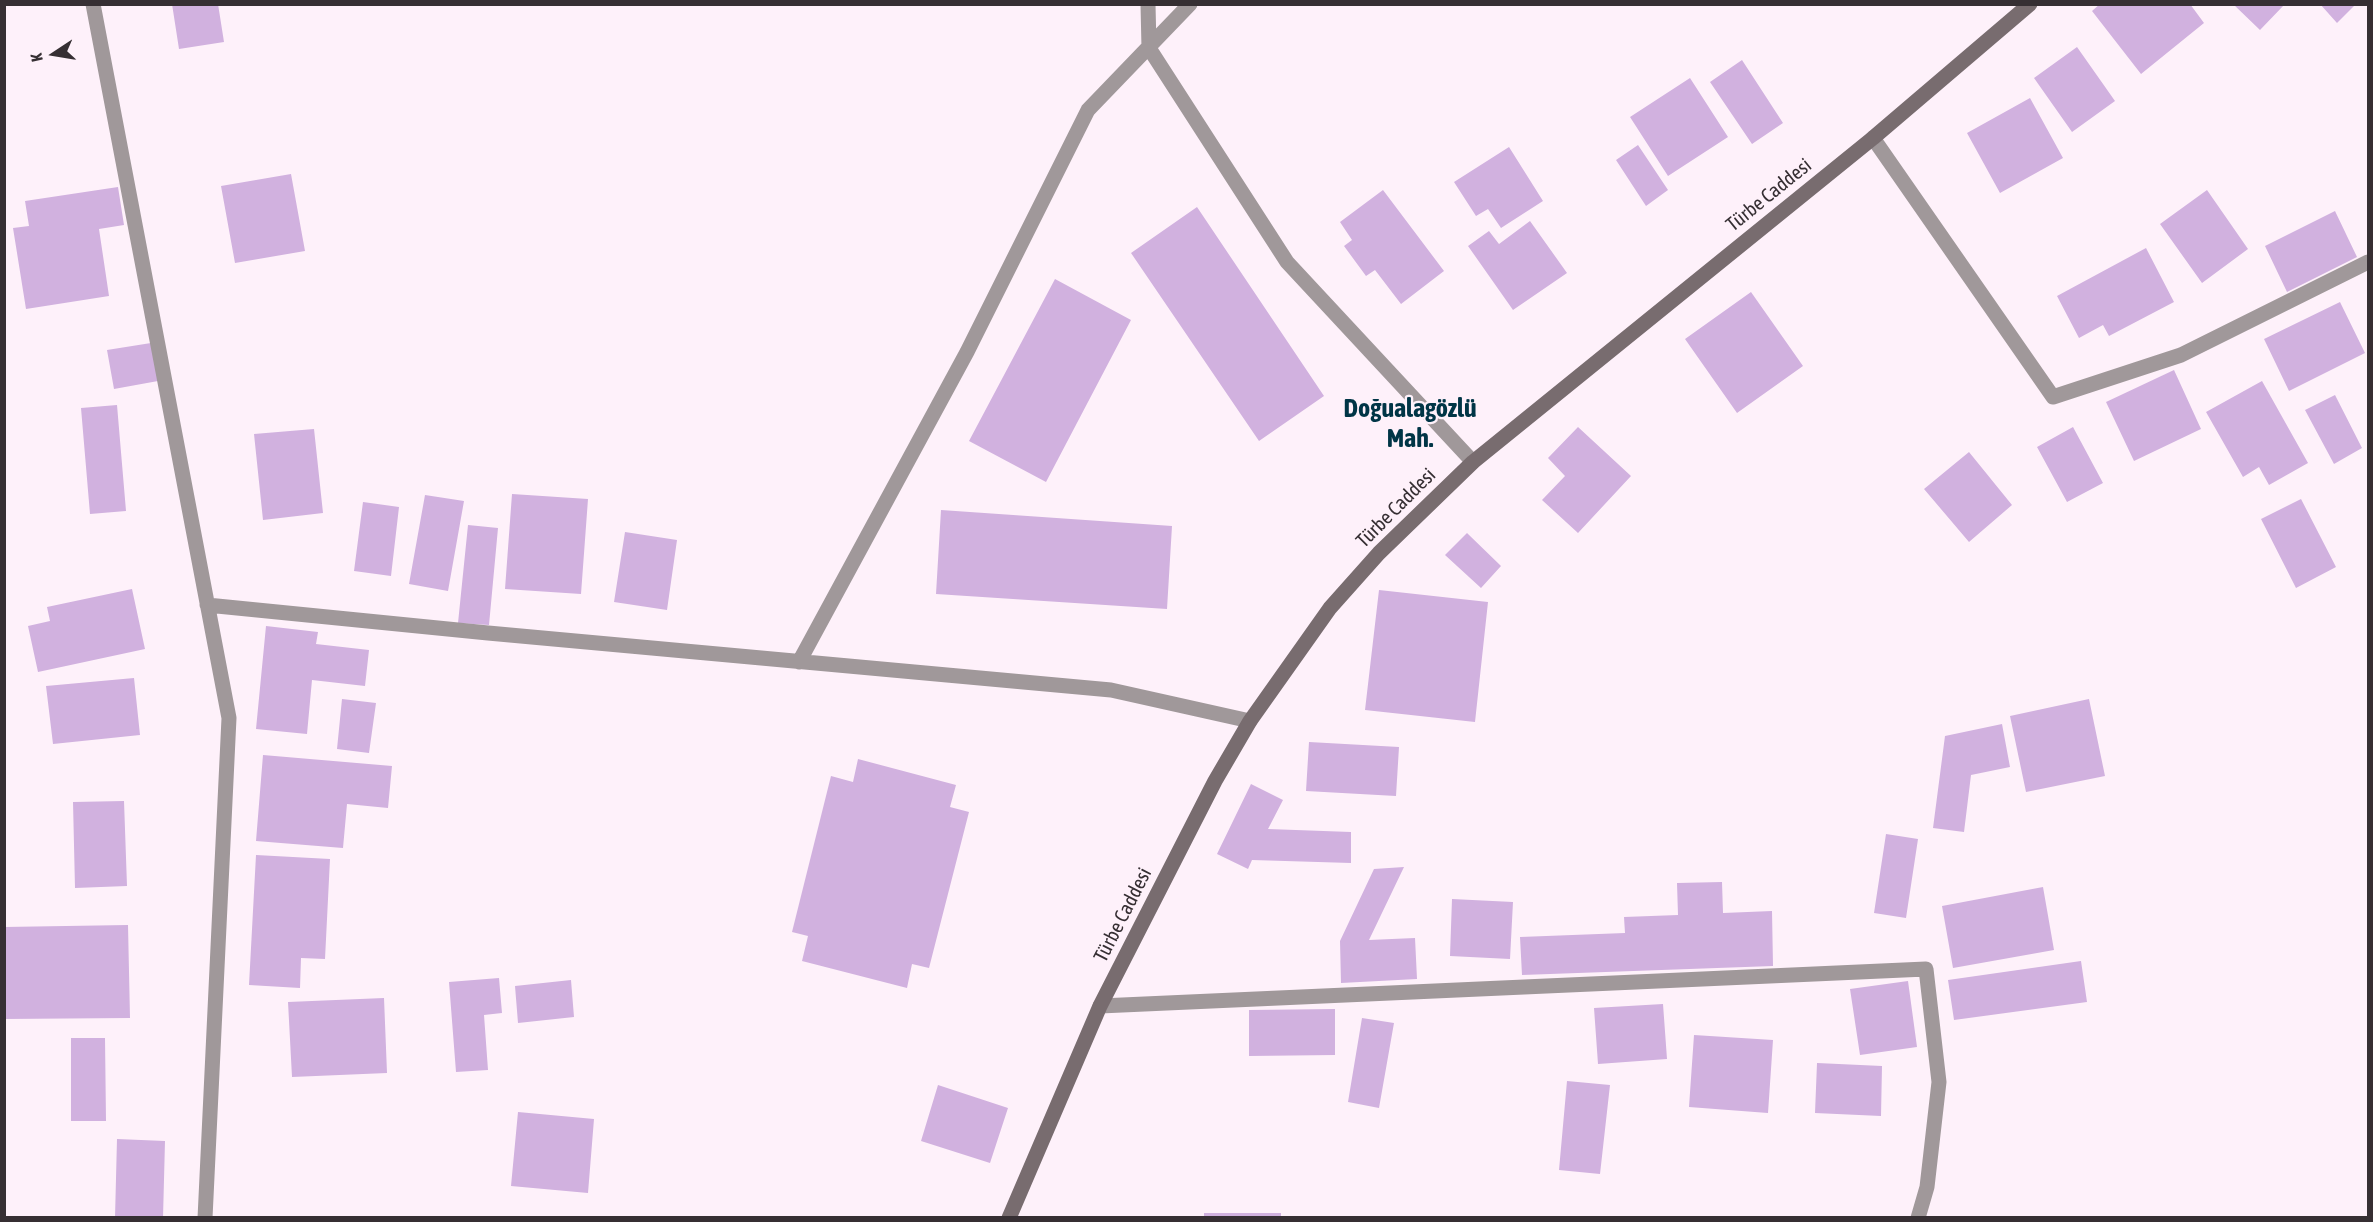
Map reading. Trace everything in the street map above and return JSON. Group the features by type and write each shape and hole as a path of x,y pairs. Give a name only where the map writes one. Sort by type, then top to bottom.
{"street":[{"path":"93,4 229,718 205,1218"},
{"path":"1148,4 1149,48 1287,262 1473,462"},
{"path":"799,662 967,351 1088,110 1190,4"},
{"name":"Türbe Caddesi","path":"1009,1218 1100,1005 1215,781 1250,721 1330,608 1379,553 1473,462 1873,138 2030,4"},
{"path":"1873,138 2053,398 2181,355 2368,262"},
{"path":"207,605 1112,690 1250,721"},
{"path":"1100,1005 1926,969 1939,1082 1927,1187 1918,1218"}],"building":[{"path":"172,4 218,4 224,42 179,49"},
{"path":"2100,4 2190,4 2204,23 2141,74 2092,11"},
{"path":"2233,4 2285,4 2260,30"},
{"path":"2320,4 2356,4 2337,23"},
{"path":"2077,47 2115,101 2072,132 2034,78"},
{"path":"1742,60 1783,123 1752,144 1710,82"},
{"path":"1690,78 1728,137 1668,176 1630,117"},
{"path":"2030,98 2063,158 2000,193 1967,133"},
{"path":"1638,145 1668,190 1646,206 1616,160"},
{"path":"1509,147 1543,201 1501,228 1488,209 1476,216 1454,182"},
{"path":"291,174 305,251 235,263 221,186"},
{"path":"118,187 124,225 99,229 109,296 26,309 13,228 29,226 25,201"},
{"path":"1383,190 1444,271 1401,304 1375,270 1366,276 1344,246 1352,240 1340,222"},
{"path":"2207,190 2248,249 2202,283 2160,224"},
{"path":"1197,207 1324,396 1259,441 1131,253"},
{"path":"2335,211 2357,257 2287,292 2265,246"},
{"path":"1530,221 1567,273 1513,310 1468,246 1489,231 1499,244"},
{"path":"2146,248 2174,302 2109,336 2103,325 2079,338 2057,296"},
{"path":"1055,279 1131,320 1046,482 969,441"},
{"path":"1751,292 1803,366 1737,413 1685,339"},
{"path":"2340,302 2365,353 2289,391 2264,339"},
{"path":"151,343 158,381 114,389 107,350"},
{"path":"2174,370 2201,429 2134,461 2106,402"},
{"path":"2262,381 2308,463 2269,485 2259,467 2243,477 2206,412"},
{"path":"2335,395 2362,448 2334,464 2305,410"},
{"path":"117,405 126,511 90,514 81,408"},
{"path":"1578,427 1631,476 1578,533 1542,500 1565,476 1548,458"},
{"path":"2073,427 2103,483 2067,502 2037,447"},
{"path":"314,429 323,513 263,520 254,434"},
{"path":"1969,452 2012,505 1969,542 1924,489"},
{"path":"512,494 588,499 581,594 505,589"},
{"path":"425,495 464,501 448,591 409,584"},
{"path":"2301,499 2336,567 2296,588 2261,519"},
{"path":"363,502 399,507 391,576 354,571"},
{"path":"941,510 1172,526 1167,609 936,594"},
{"path":"468,525 498,528 489,625 458,623"},
{"path":"625,532 677,540 667,610 614,602"},
{"path":"1467,533 1501,566 1481,588 1445,555"},
{"path":"132,589 145,649 38,672 28,626 50,621 47,607"},
{"path":"1379,590 1488,602 1475,722 1365,710"},
{"path":"266,626 318,632 316,644 369,650 365,686 312,680 307,734 256,729"},
{"path":"134,678 140,735 53,744 46,686"},
{"path":"342,699 376,703 369,753 337,749"},
{"path":"2089,699 2105,776 2026,792 2010,716"},
{"path":"2002,724 2010,767 1971,775 1964,832 1933,828 1945,736"},
{"path":"1309,742 1399,747 1396,796 1306,791"},
{"path":"263,755 392,766 388,808 347,804 343,848 256,841"},
{"path":"858,759 956,785 950,807 969,812 929,968 912,964 907,988 802,961 808,936 792,932 831,776 853,782"},
{"path":"1251,784 1283,800 1268,829 1351,832 1351,863 1252,860 1248,869 1217,854"},
{"path":"124,801 127,886 75,888 73,802"},
{"path":"1886,834 1918,839 1906,918 1874,913"},
{"path":"256,855 330,859 325,959 301,958 300,988 249,985"},
{"path":"1404,867 1369,940 1415,938 1417,979 1341,983 1340,941 1374,869"},
{"path":"1722,882 1723,913 1772,911 1773,966 1522,975 1520,937 1625,933 1624,917 1678,915 1677,883"},
{"path":"2043,887 2054,950 1953,968 1942,906"},
{"path":"1452,899 1513,902 1510,959 1450,956"},
{"path":"128,925 130,1018 4,1019 4,927"},
{"path":"2081,961 2087,1002 1954,1020 1948,980"},
{"path":"499,978 502,1013 484,1015 488,1070 456,1072 449,982"},
{"path":"571,980 574,1017 518,1023 515,986"},
{"path":"1908,981 1917,1047 1860,1055 1850,989"},
{"path":"384,998 387,1073 292,1077 288,1002"},
{"path":"1663,1004 1667,1059 1598,1064 1594,1008"},
{"path":"1335,1009 1335,1055 1249,1056 1249,1010"},
{"path":"1362,1018 1394,1023 1379,1108 1348,1102"},
{"path":"1694,1035 1773,1040 1768,1113 1689,1107"},
{"path":"71,1038 105,1038 106,1121 71,1121"},
{"path":"1817,1063 1882,1066 1881,1116 1815,1113"},
{"path":"1567,1081 1610,1085 1600,1174 1559,1170"},
{"path":"938,1085 1008,1108 990,1163 921,1141"},
{"path":"518,1112 594,1119 588,1193 511,1186"},
{"path":"117,1139 165,1141 163,1218 115,1218"},
{"path":"1204,1213 1281,1213 1281,1218 1204,1218"}],"district":[{"name":"Doğualagözlü Mah.","path":"1410,424"}]}
